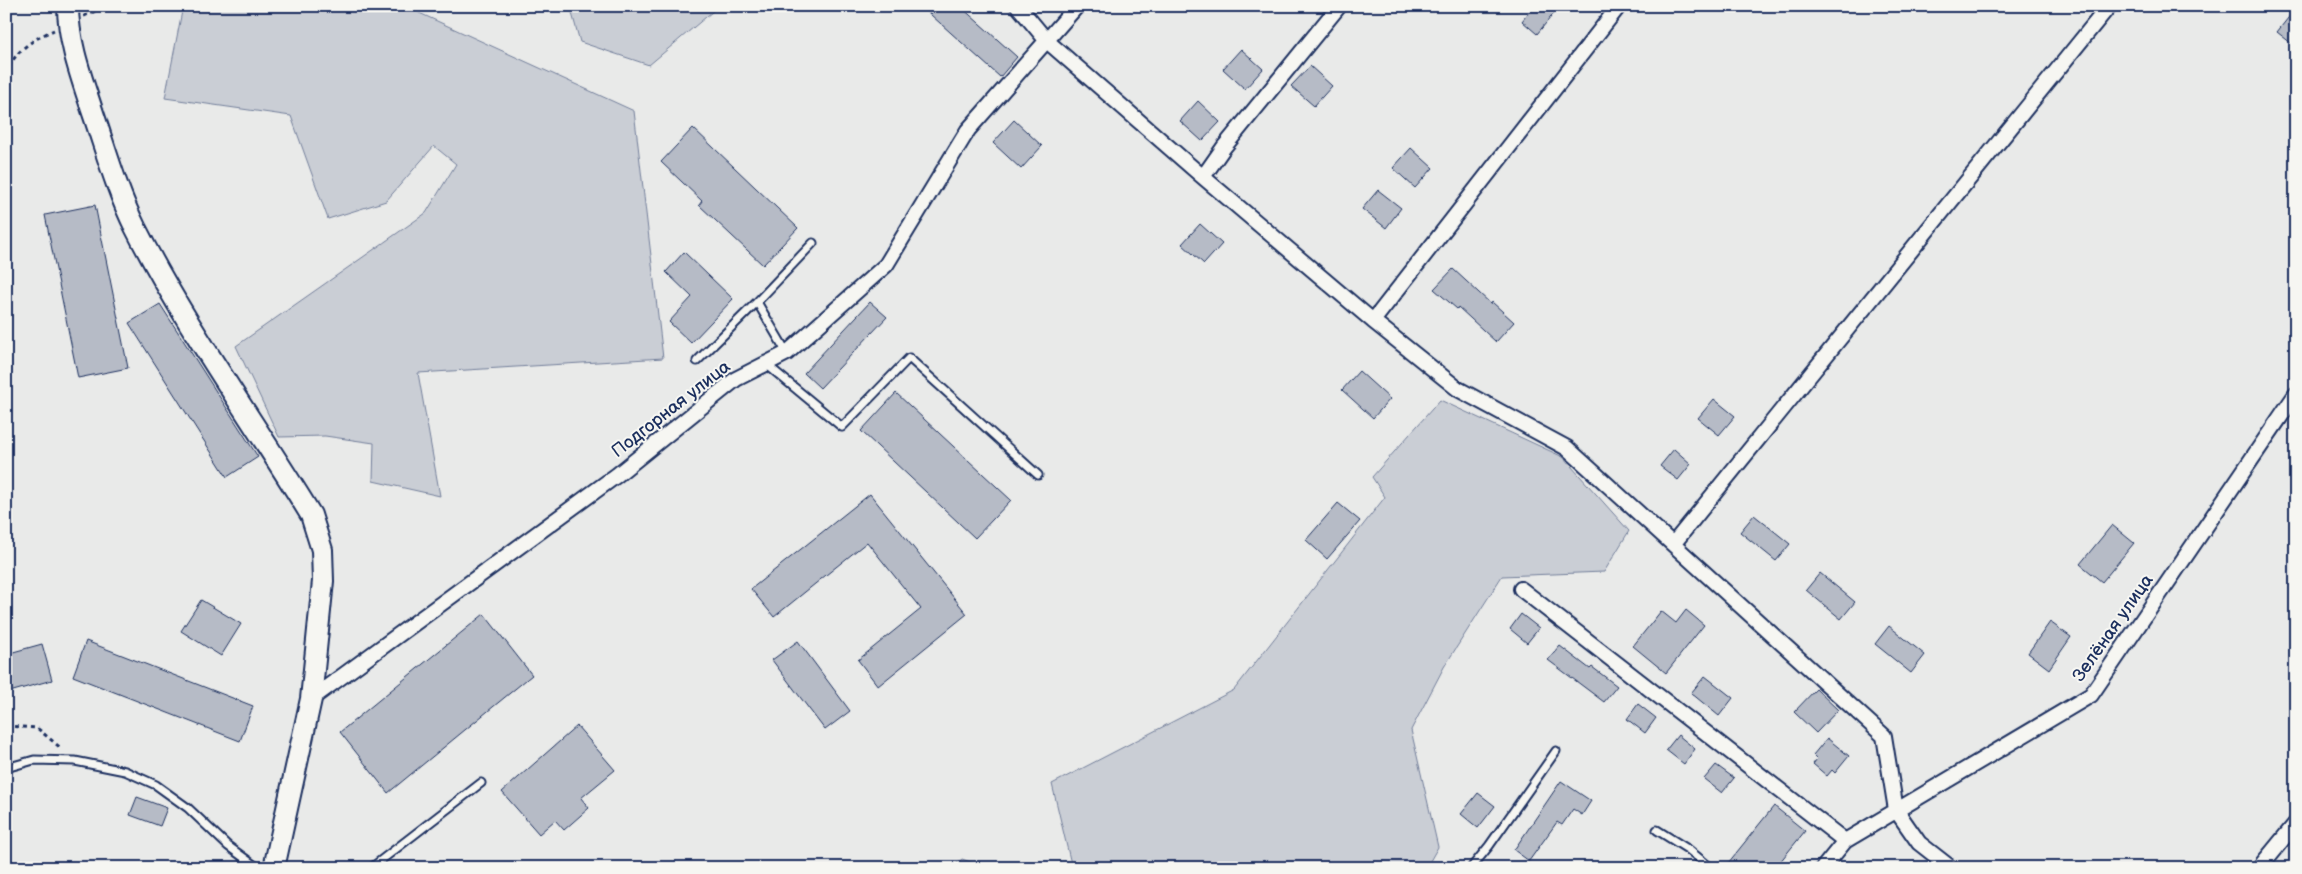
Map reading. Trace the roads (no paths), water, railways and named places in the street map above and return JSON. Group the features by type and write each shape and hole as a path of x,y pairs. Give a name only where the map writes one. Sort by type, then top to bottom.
{"main road":[{"path":"68,14 84,83 110,163 134,225 165,282 311,515 322,550 323,581 311,699 274,868"}],"street":[{"path":"1018,6 1047,40 1203,177 1373,321 1458,389 1567,448 1674,543 1884,736 1896,810 1919,843 1951,868"},
{"name":"Подгорная улица","path":"311,699 617,475 736,379 787,353 886,265 968,130 1077,6"},
{"path":"1203,177 1224,147 1339,6"},
{"path":"1373,321 1619,6"},
{"path":"1674,543 2110,6"},
{"name":"Зелёная улица","path":"1823,868 1845,841 2091,695 2296,394"},
{"path":"1521,588 1845,841"},
{"path":"2260,868 2296,823"}],"lane":[{"path":"697,361 813,244"},
{"path":"757,302 787,353"},
{"path":"766,364 842,427 910,358 1038,475"},
{"path":"1471,868 1489,846 1556,751"},
{"path":"6,768 34,760 75,762 125,771 156,785 188,808 228,846 258,868"},
{"path":"371,868 481,783"},
{"path":"1657,830 1689,850 1712,868"}]}
